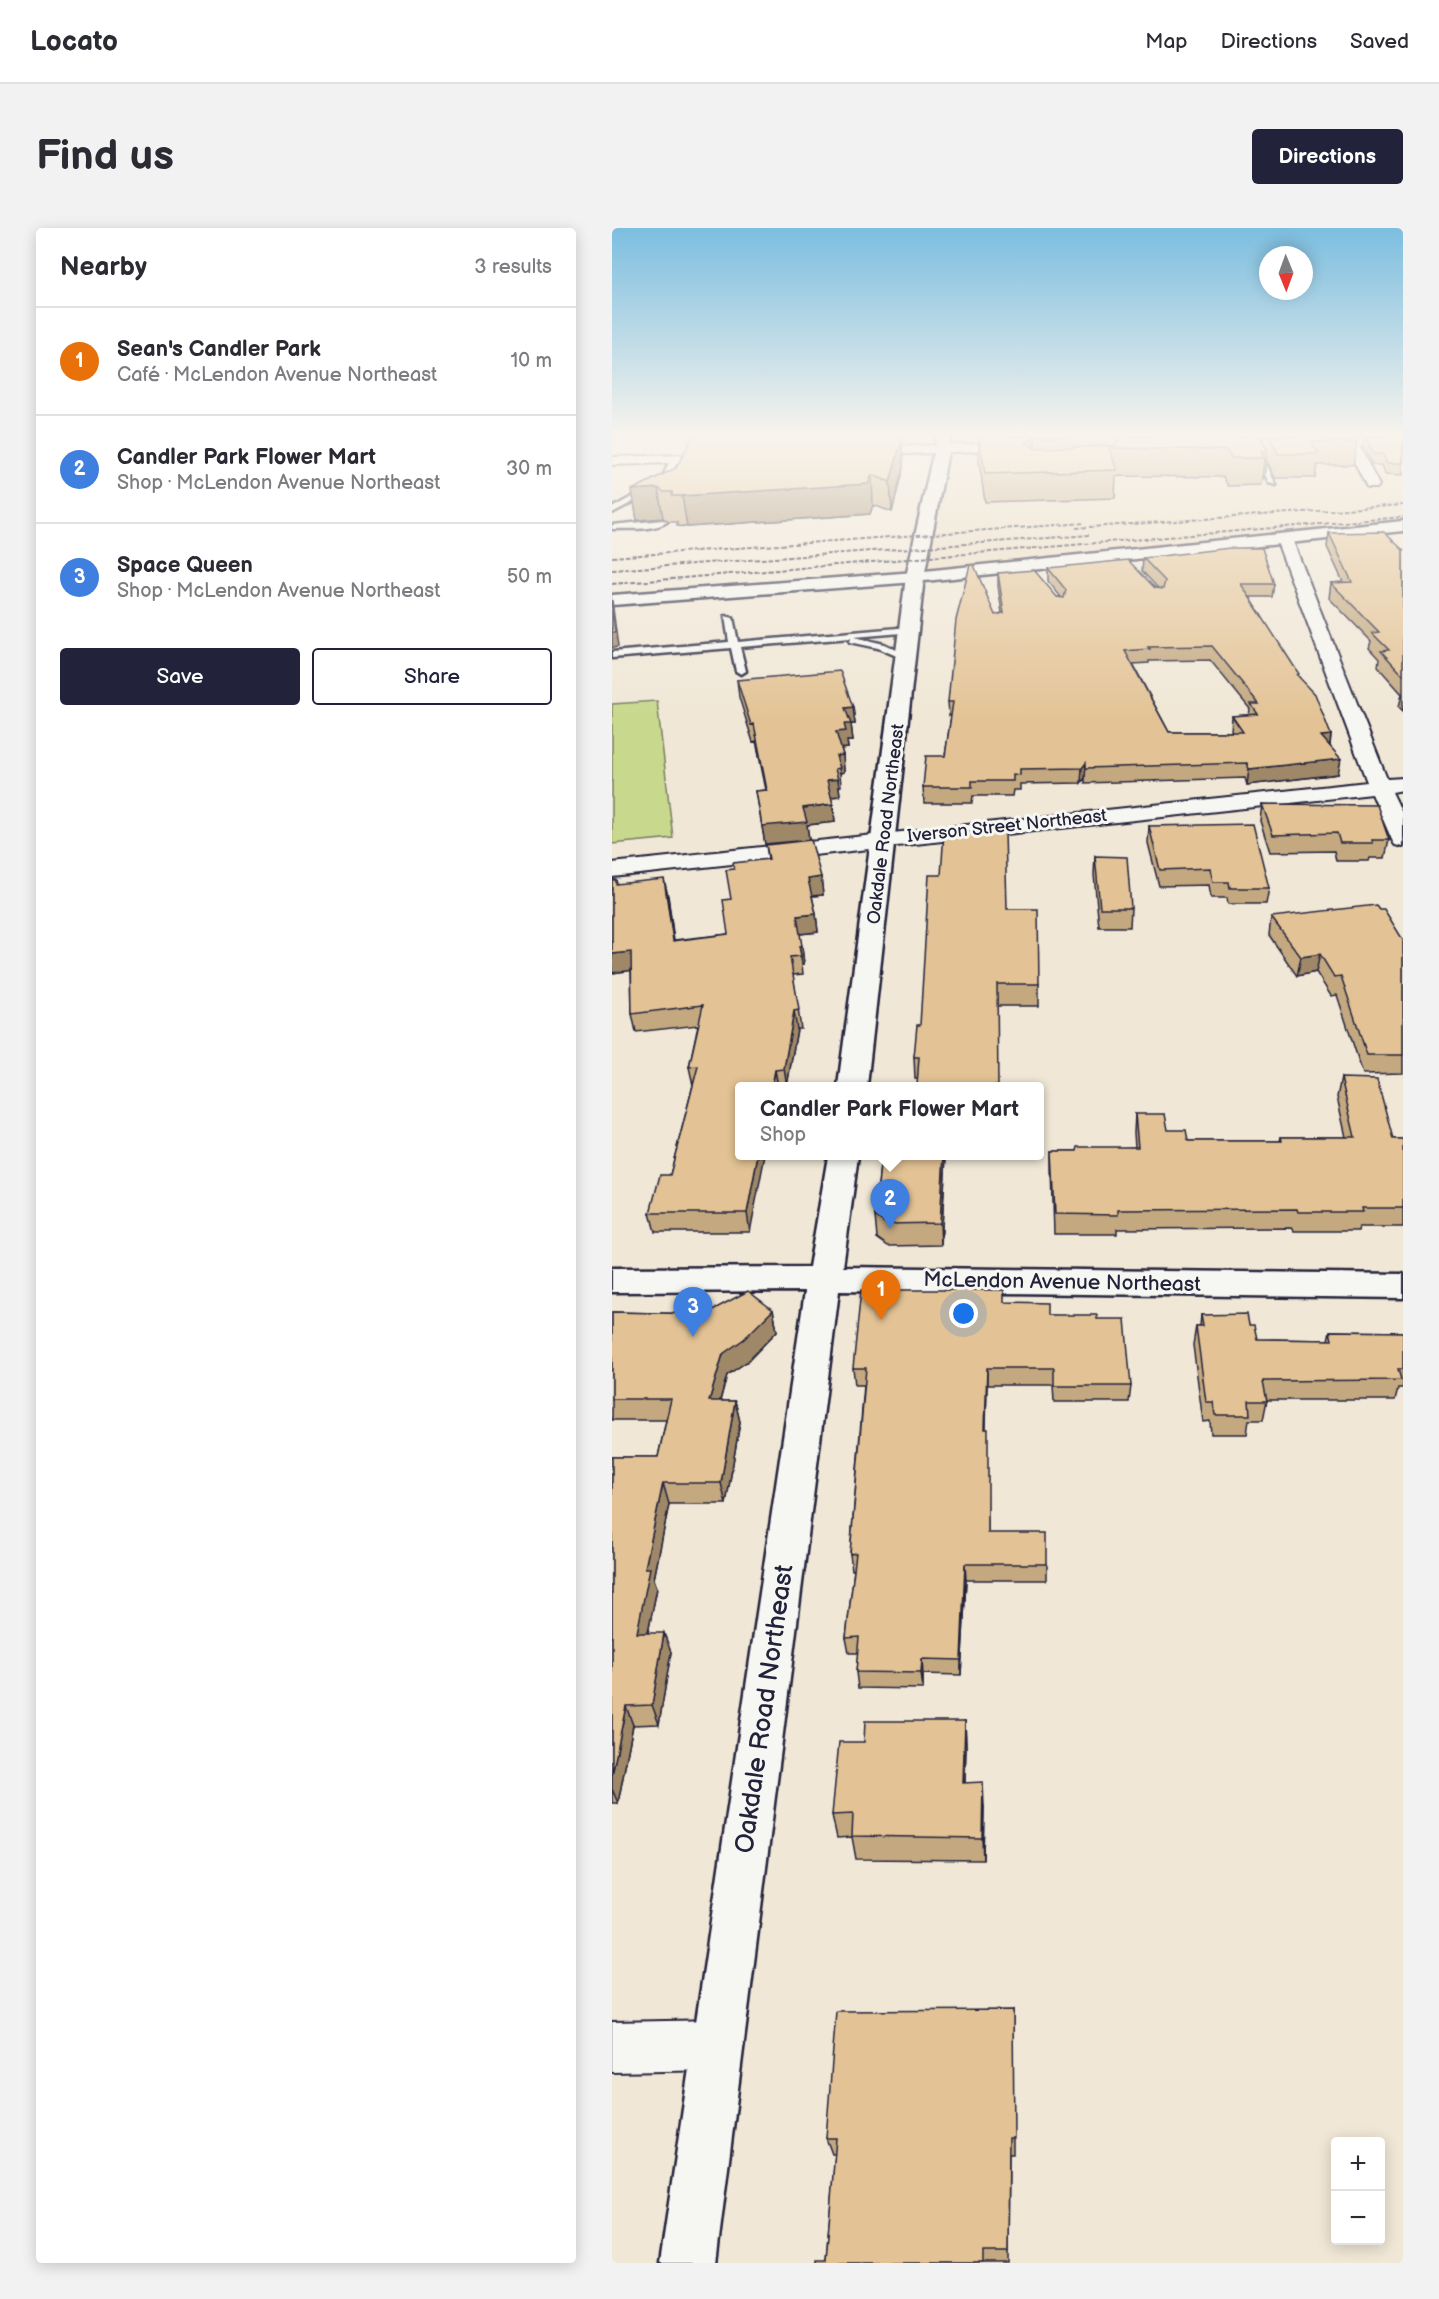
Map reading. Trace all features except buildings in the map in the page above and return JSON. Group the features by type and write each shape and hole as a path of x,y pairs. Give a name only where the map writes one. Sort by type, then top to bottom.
{"street":[{"name":"Oakdale Road Northeast","path":"852,1082 916,569 924,531"},
{"path":"612,600 916,569 1030,569 1125,562 1358,531"},
{"path":"1284,539 1379,786 1403,840"},
{"name":"Iverson Street Northeast","path":"612,870 1403,784"},
{"name":"Oakdale Road Northeast","path":"688,2263 842,1160"},
{"name":"McLendon Avenue Northeast","path":"612,1280 824,1279 1403,1286"},
{"path":"612,2047 719,2045"}],"lane":[{"path":"728,618 741,671"},
{"path":"612,655 910,630"},
{"path":"828,637 881,646 906,657"}],"shaded area":[{"path":"921,531 1366,531 915,579"}],"green space":[{"path":"657,701 673,838 612,844 612,704"}],"railway":[{"path":"612,557 974,531"},
{"path":"612,584 1238,531"},
{"path":"612,570 1089,535"}],"place":[{"name":"Candler Park Flower Mart","path":"890,1229"},
{"name":"Sean's Candler Park","path":"881,1320"},
{"name":"Space Queen","path":"693,1337"}]}
